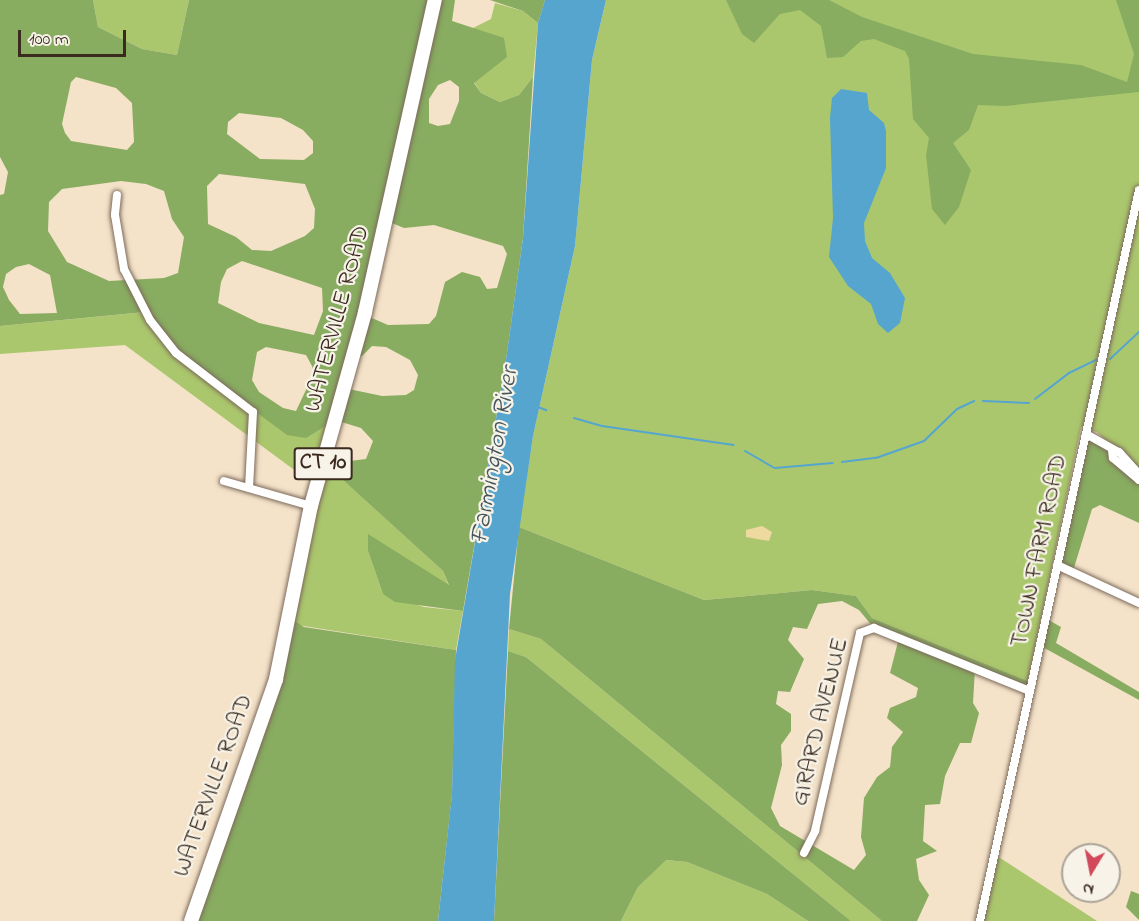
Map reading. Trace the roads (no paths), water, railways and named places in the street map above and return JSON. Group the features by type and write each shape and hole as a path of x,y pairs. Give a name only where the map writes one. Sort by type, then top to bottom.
{"highway":[{"name":"WATERVILLE ROAD","path":"191,921 276,679 311,506 365,312 435,0"}],"street":[{"name":"TOWN FARM ROAD","path":"980,921 1139,190"},
{"path":"117,195 115,215 124,269 150,320 176,353 253,412 249,488"},
{"path":"1086,434 1112,452 1119,452 1139,474 1139,480"},
{"path":"224,481 311,506"},
{"path":"1057,565 1139,603"},
{"name":"GIRARD AVENUE","path":"804,853 815,831 860,633 874,628 1030,690"}],"water":[{"name":"Farmington River","path":"545,0 606,0 592,60 575,246 533,436 510,594 494,921 438,921 452,794 455,660 506,360 523,238 538,23"},
{"path":"841,89 867,93 869,110 884,123 886,131 886,168 864,223 865,241 872,258 890,273 905,298 900,323 888,333 878,324 871,304 848,286 829,257 833,218 830,118 832,98"}],"waterway":[{"path":"1110,359 1139,332"},
{"path":"1035,399 1069,373 1096,360"},
{"path":"842,462 876,458 924,441 957,409 974,401"},
{"path":"983,401 1029,403"},
{"path":"538,407 546,410"},
{"path":"574,418 602,426 734,445"},
{"path":"745,451 775,468 833,463"}]}
